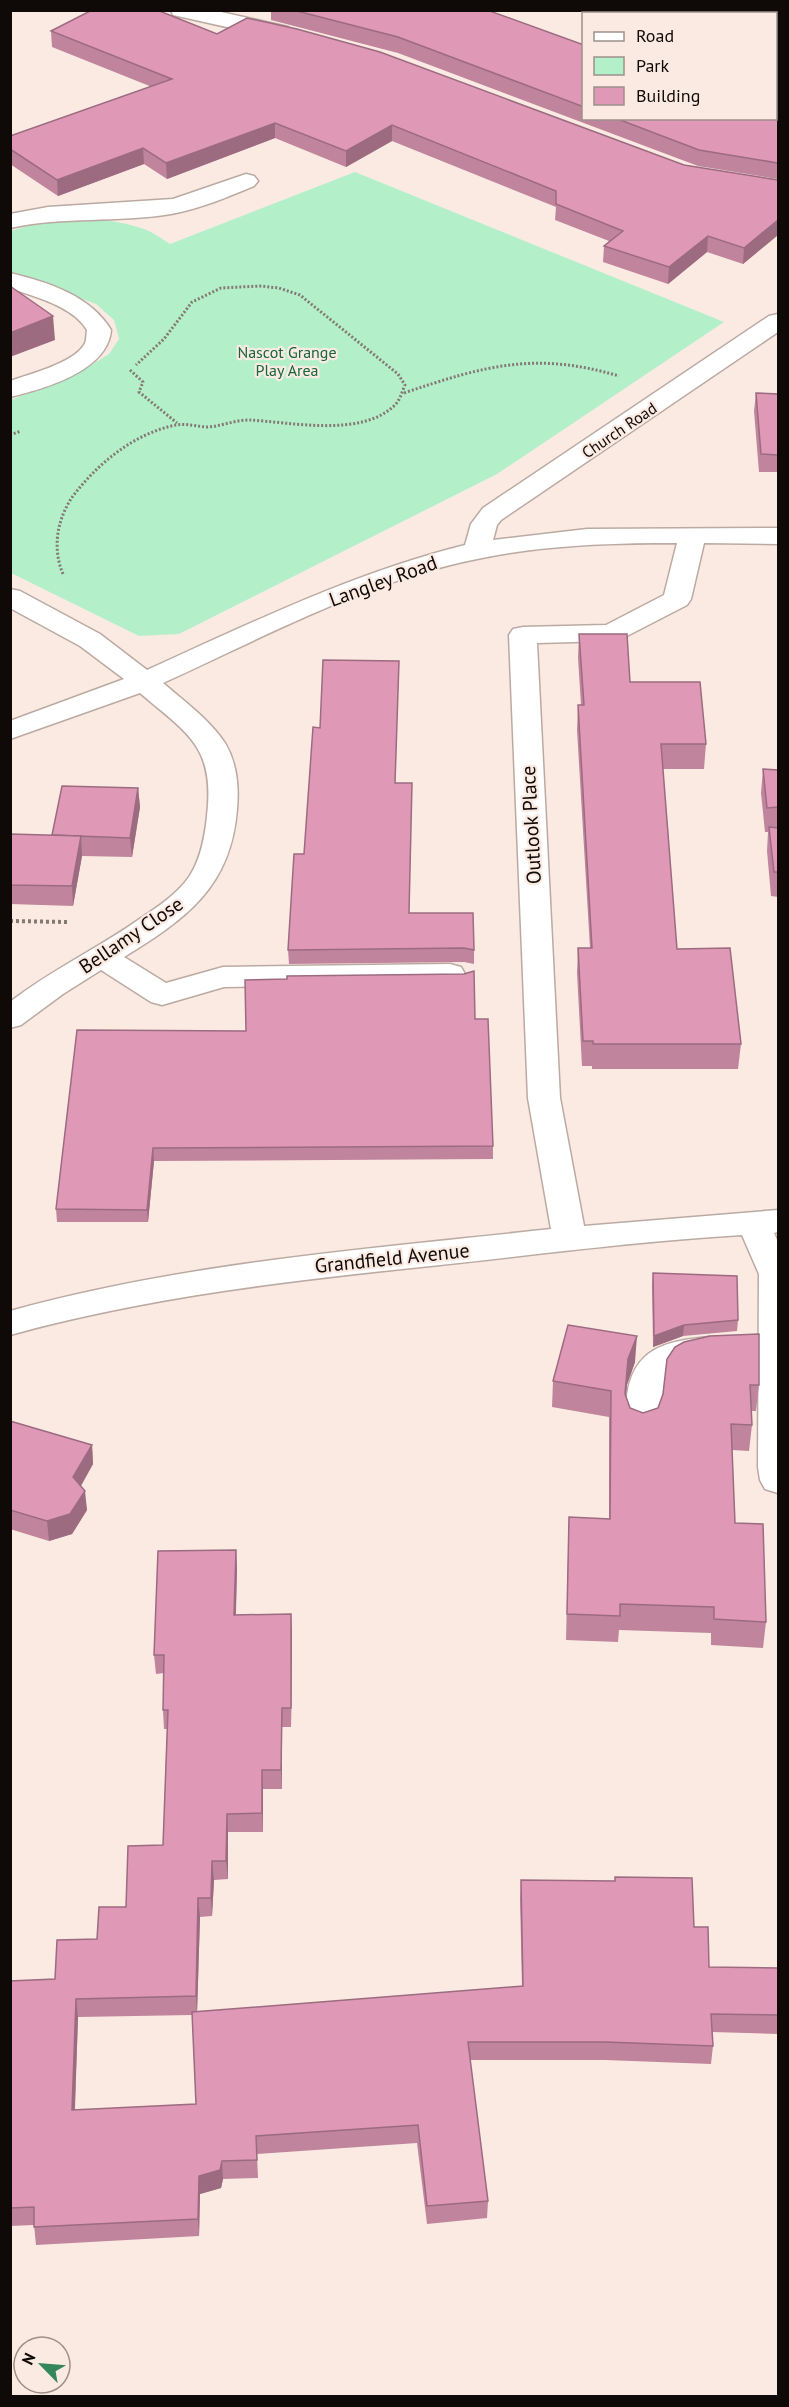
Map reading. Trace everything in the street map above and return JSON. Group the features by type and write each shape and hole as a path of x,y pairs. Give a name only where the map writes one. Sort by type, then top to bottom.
{"street":[{"path":"181,10 236,16 301,36"},
{"path":"10,221 41,214 163,208 189,203 246,181"},
{"path":"10,280 70,304 89,315 97,324 100,336 96,347 87,357 72,366 10,390"},
{"name":"Church Road","path":"477,550 484,524 492,514 778,321"},
{"name":"Outlook Place","path":"570,1240 543,1098 523,635 611,633 677,599 692,536"},
{"name":"Langley Road","path":"10,731 143,681 379,579 477,550 577,538 778,536"},
{"name":"Bellamy Close","path":"10,1017 49,988 163,918 186,899 206,875 217,850 224,777 214,750 204,733 90,640 22,603"},
{"path":"102,957 162,994 223,977 464,974"},
{"path":"766,1222 776,1274 778,1480"},
{"name":"Grandfield Avenue","path":"12,1320 100,1300 210,1281 319,1266 766,1222"},
{"path":"642,1424 648,1374 659,1363 684,1352 777,1345"}],"path":[{"path":"22,603 69,584 58,566 57,536 63,511 78,488 96,469 120,451 152,433 177,424 214,427 243,420 345,426 386,413 402,399 405,385 399,374 300,295 279,288 260,286 221,288 192,302 164,339 123,374"},
{"path":"404,393 478,369 524,363 574,365 600,370 670,395"},
{"path":"130,370 143,382 139,392 177,424"},
{"path":"10,435 25,429"}],"green space":[{"name":"Nascot Grange Play Area","path":"355,172 724,322 497,474 179,634 139,636 11,573 11,400 80,372 109,354 119,339 114,320 96,304 11,272 10,231 42,223 92,219 141,228 170,244"}],"building":[{"path":"92,10 157,10 217,34 247,18 380,52 684,165 778,180 778,220 744,248 708,236 669,267 604,246 623,231 556,204 556,191 392,125 346,151 275,123 166,163 143,148 57,180 10,149 10,136 172,79 51,31"},
{"path":"293,10 487,10 582,44 582,106 398,37"},
{"path":"745,10 778,10 778,163 699,150 620,120 777,120 777,12 742,12"},
{"path":"10,286 53,316 10,333"},
{"path":"756,393 778,394 778,455 761,454"},
{"path":"579,634 627,634 630,682 700,682 706,744 661,744 677,949 730,948 741,1044 593,1044 593,1041 583,1041 578,948 592,948 578,705 584,705"},
{"path":"323,660 399,661 395,783 412,783 409,913 473,913 474,950 464,948 288,950 294,854 304,854 313,727 320,728"},
{"path":"763,769 778,770 778,807 767,808"},
{"path":"62,786 138,788 130,838 52,835"},
{"path":"769,827 778,828 778,872 774,872"},
{"path":"10,834 81,836 72,886 10,885"},
{"path":"474,971 475,1019 488,1019 493,1146 153,1148 147,1210 56,1209 77,1030 246,1031 245,980 287,979 287,976 464,974"},
{"path":"653,1273 737,1276 738,1320 684,1325 654,1336"},
{"path":"568,1325 637,1336 628,1359 625,1394 630,1408 643,1413 658,1408 663,1394 667,1359 675,1347 684,1342 710,1336 759,1334 759,1385 750,1385 752,1425 731,1424 735,1523 763,1524 766,1622 714,1619 714,1607 620,1604 620,1616 567,1614 569,1517 610,1519 611,1391 553,1381"},
{"path":"10,1421 92,1445 73,1477 85,1491 70,1514 47,1521 10,1510"},
{"path":"236,1550 234,1615 291,1614 291,1708 282,1708 281,1770 262,1770 262,1813 227,1814 226,1861 212,1861 211,1898 198,1898 196,1996 76,1999 72,2110 196,2104 192,2012 523,1986 521,1880 615,1881 615,1877 692,1878 694,1927 708,1927 709,1967 778,1968 778,2015 711,2014 713,2046 606,2042 468,2042 488,2201 427,2206 418,2125 256,2136 257,2160 222,2161 220,2170 199,2176 198,2219 34,2227 34,2207 10,2208 10,1981 55,1979 57,1940 97,1939 99,1907 126,1907 128,1846 163,1845 168,1710 163,1710 164,1655 154,1655 158,1551"}]}
